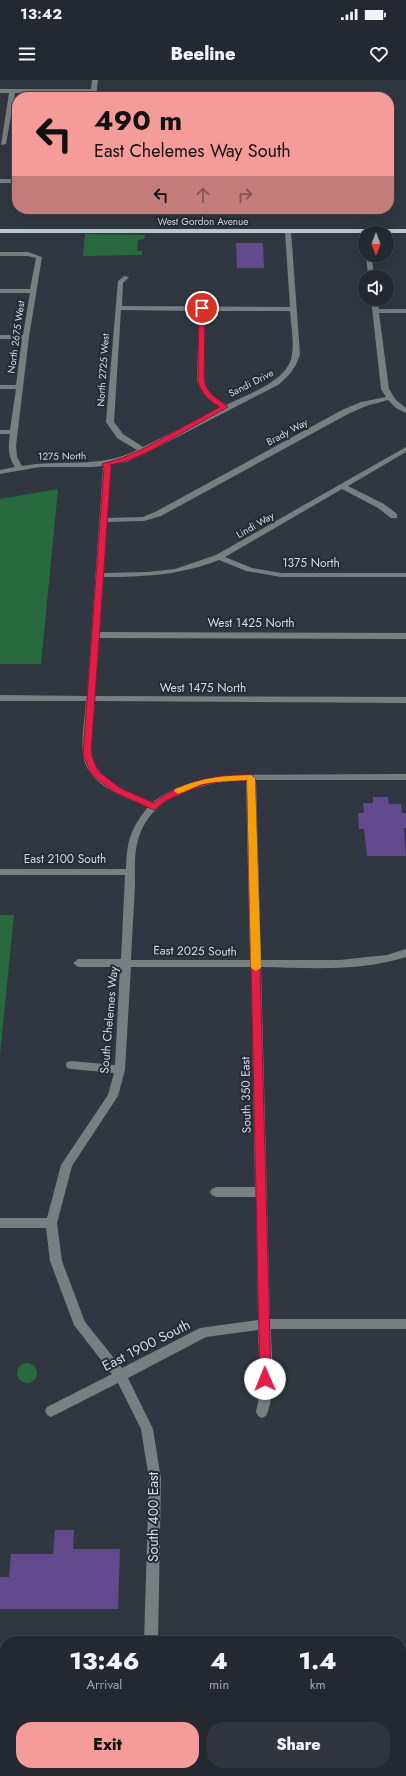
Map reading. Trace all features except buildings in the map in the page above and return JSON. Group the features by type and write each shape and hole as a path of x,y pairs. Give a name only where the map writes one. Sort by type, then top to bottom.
{"main road":[{"name":"West Gordon Avenue","path":"0,231 358,232"},
{"name":"West Gordon Avenue","path":"394,231 406,231"}],"street":[{"path":"93,92 95,80"},
{"path":"0,91 39,92"},
{"path":"2,144 12,91"},
{"path":"0,180 12,181"},
{"name":"Sandi Drive","path":"106,464 124,460 143,451 225,407 275,383 294,365 296,354 288,231"},
{"name":"North 2675 West","path":"0,254 28,254 39,256 13,432 12,451 19,468"},
{"name":"North 2725 West","path":"126,277 120,282 110,422 120,436 143,451"},
{"path":"0,291 33,291"},
{"path":"375,306 385,389 389,398 406,411"},
{"path":"118,308 292,309"},
{"path":"202,308 201,381 204,390 212,400 225,407"},
{"path":"376,311 406,311"},
{"path":"0,337 26,337"},
{"path":"0,387 19,387"},
{"name":"Brady Way","path":"104,520 144,519 158,514 345,412 364,404 389,398"},
{"path":"0,432 13,432"},
{"name":"Lindi Way","path":"101,575 140,576 182,571 201,565 220,557 406,450"},
{"name":"1275 North","path":"0,472 52,464 106,464"},
{"path":"106,464 101,575 95,635 92,699 87,754 94,772 117,790 154,807"},
{"path":"342,486 381,506 394,516"},
{"name":"1375 North","path":"220,557 236,566 264,574 406,575"},
{"name":"West 1425 North","path":"95,635 406,636"},
{"name":"West 1475 North","path":"0,698 406,700"},
{"name":"South Chelemes Way","path":"120,1376 80,1325 56,1261 51,1223 67,1165 113,1096 120,1070 132,844 140,824 154,807 164,798 200,782 235,777 406,777"},
{"name":"South 350 East","path":"251,778 266,1392 262,1412"},
{"name":"East 2100 South","path":"0,872 130,872"},
{"name":"East 2025 South","path":"78,963 256,965 339,964 388,959 406,953"},
{"path":"71,1065 120,1070"},
{"path":"216,1192 261,1192"},
{"path":"0,1223 51,1223"},
{"name":"East 1900 South","path":"51,1411 204,1332 264,1324 406,1324"},
{"name":"South 400 East","path":"120,1376 147,1429 155,1479 151,1636"}],"green space":[{"path":"85,234 145,235 144,239 138,240 137,251 142,251 142,255 83,256"},
{"path":"58,489 41,664 0,664 0,499"},
{"path":"0,915 14,915 0,1054"},
{"path":"27,1363 34,1366 37,1373 34,1380 27,1383 20,1380 17,1373 20,1366"}],"slow traffic":[{"path":"178,791 200,782 215,779 235,777 251,778 256,968"}],"route":[{"path":"202,308 201,381 204,390 212,400 225,407 143,451 124,460 106,464 101,575 95,635 92,699 87,754 94,772 117,790 154,807 164,798 200,782 235,777 251,778 265,1379"}]}
